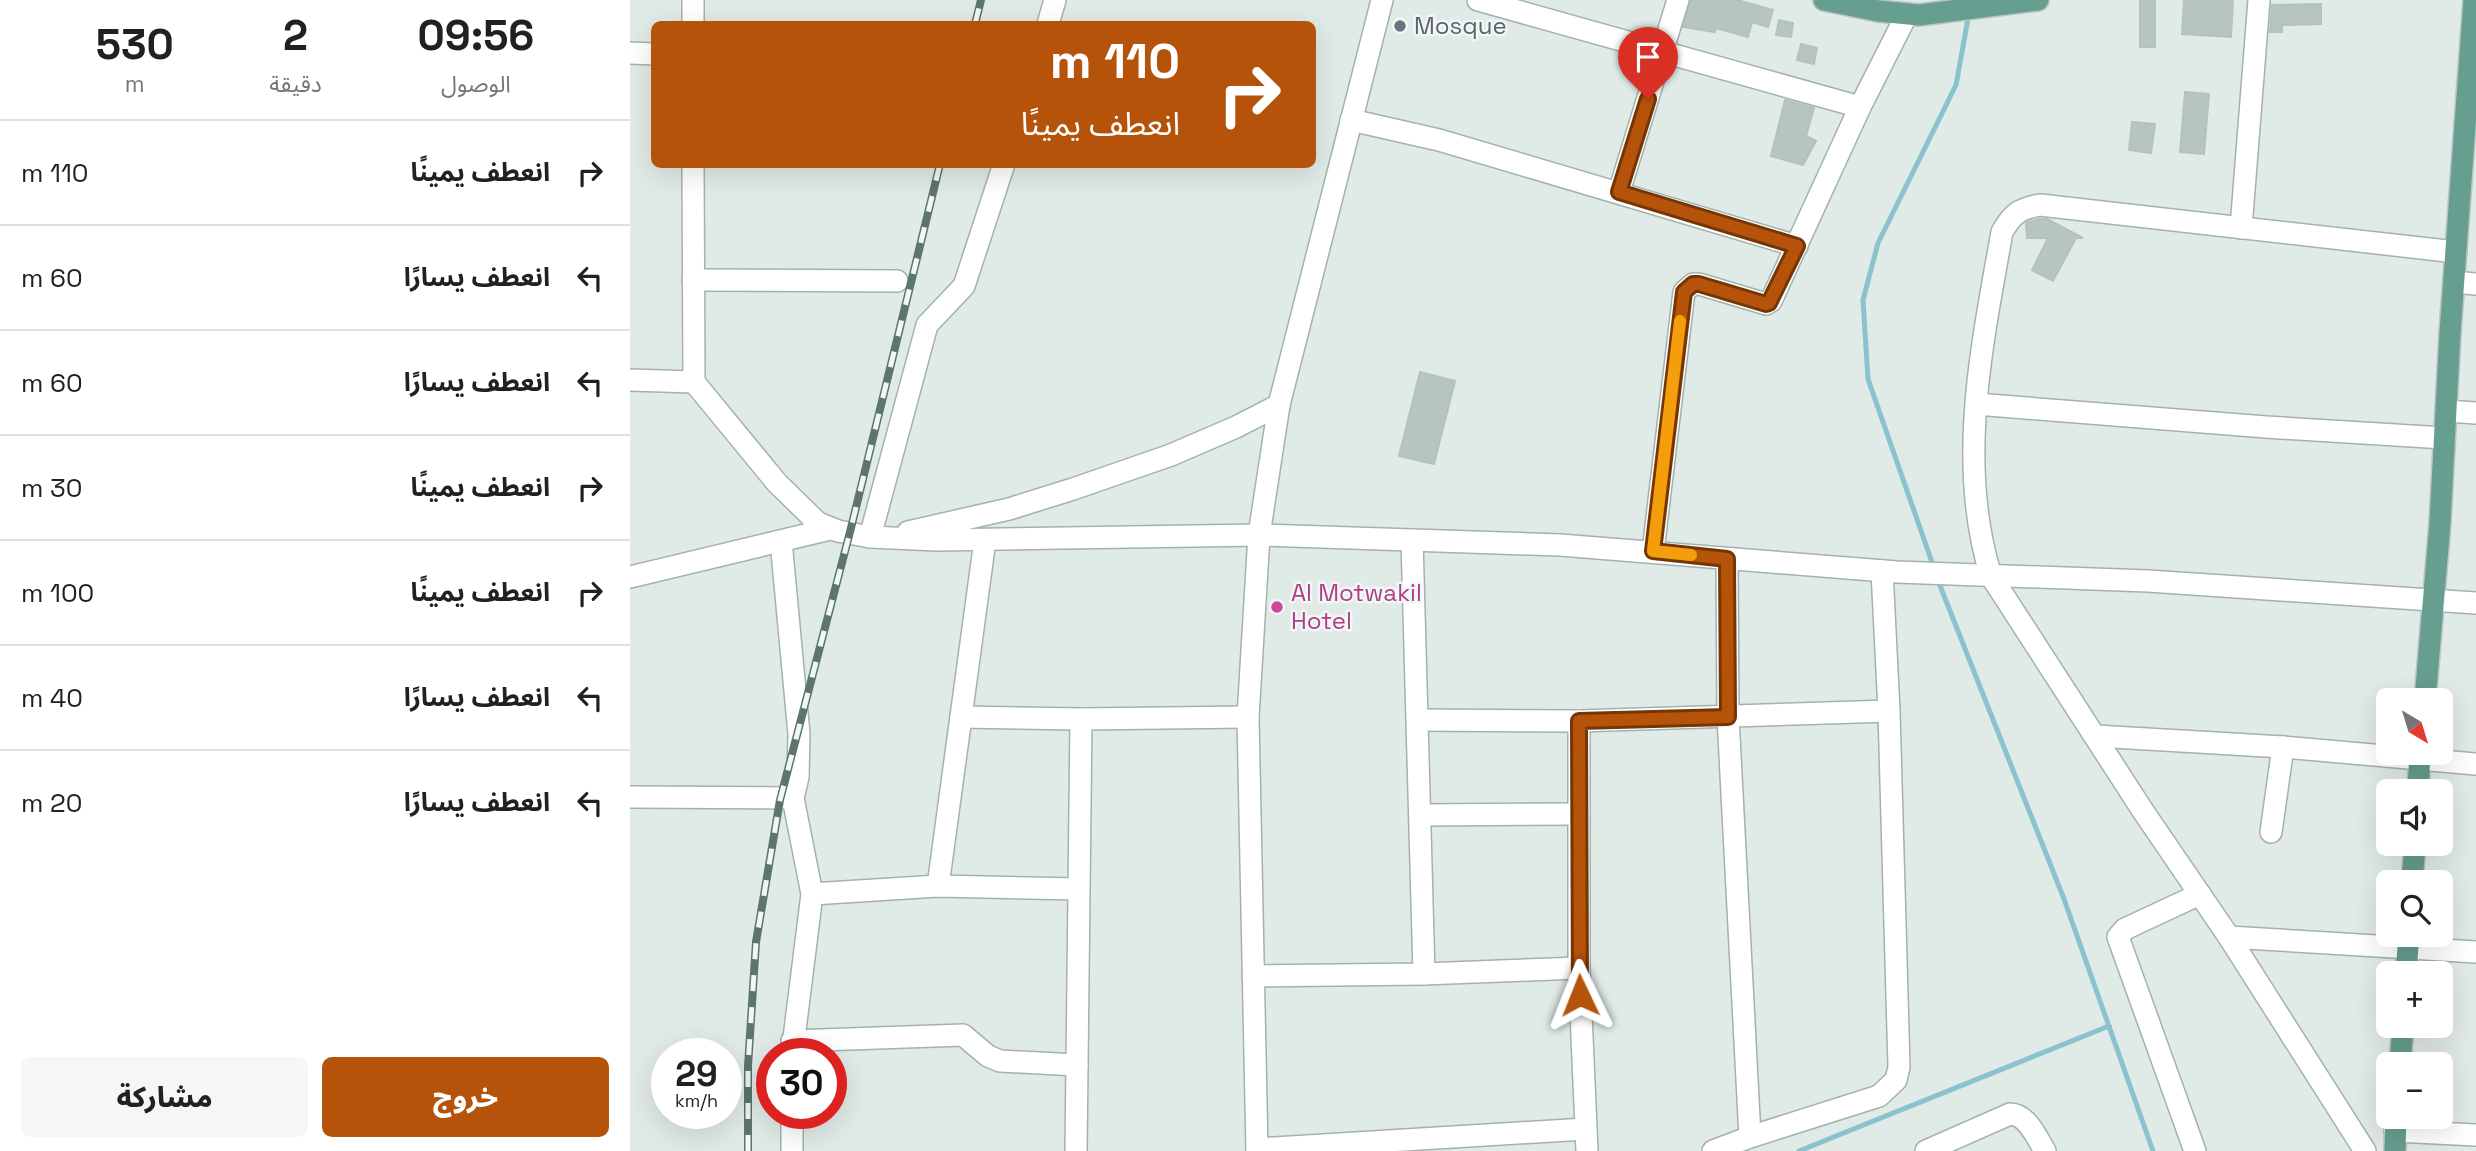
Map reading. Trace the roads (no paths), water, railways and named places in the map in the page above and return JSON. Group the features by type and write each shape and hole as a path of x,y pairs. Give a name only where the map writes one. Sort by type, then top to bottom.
{"main road":[{"path":"1824,0 1907,14 1939,13 2033,1"},
{"path":"2426,688 2456,252 2469,161 2474,0"}],"street":[{"path":"692,0 693,21"},
{"path":"1049,21 1055,0"},
{"path":"1382,0 1279,405 1259,535 1248,717 1257,1150 1585,1129"},
{"path":"1478,0 1860,107"},
{"path":"1619,192 1678,0"},
{"path":"2241,228 2259,0"},
{"path":"1653,551 1684,292 1693,284 1699,284 1769,303 1860,107 1907,14"},
{"path":"630,52 651,54"},
{"path":"1351,120 1439,140 1797,246"},
{"path":"693,168 694,382 777,483 818,523 830,529 870,537 985,540 1259,535 1560,545 1889,571 2148,581 2476,603"},
{"path":"870,537 927,325 964,286 1003,168"},
{"path":"2365,1151 2230,937 2143,811 2096,736 1982,576 1973,455 1976,404 2002,232 2010,219 2021,209 2040,205 2456,252"},
{"path":"693,280 897,281"},
{"path":"2454,282 2476,284"},
{"path":"630,380 694,382"},
{"path":"1976,404 2444,438"},
{"path":"893,537 1009,509 1073,489 1171,455 1279,405"},
{"path":"2446,411 2476,413"},
{"path":"630,577 830,529"},
{"path":"938,886 985,540"},
{"path":"1412,540 1424,974"},
{"path":"781,541 799,734 798,777 793,798 812,894 793,1038"},
{"path":"1727,559 1728,717 1750,1137"},
{"path":"1713,1151 1879,1096 1896,1080 1899,1067 1889,711 1889,571"},
{"path":"1418,720 1579,721 1889,711"},
{"path":"961,717 1248,717"},
{"path":"1076,1151 1081,719"},
{"path":"1579,721 1579,968 1587,1151"},
{"path":"2096,736 2376,753"},
{"path":"2271,832 2283,747"},
{"path":"2454,761 2476,764"},
{"path":"630,797 793,798"},
{"path":"1420,815 1579,814"},
{"path":"812,894 938,886 1078,889"},
{"path":"2195,1151 2118,937 2124,929 2200,894"},
{"path":"2230,937 2376,940"},
{"path":"2446,947 2476,952"},
{"path":"1254,976 1424,974 1579,968"},
{"path":"847,1043 963,1035 988,1056 1000,1061 1077,1065"},
{"path":"1926,1151 2010,1114 2017,1114 2027,1122 2045,1151"},
{"path":"792,1129 792,1151"},
{"path":"2396,1133 2476,1135"}],"waterway":[{"path":"1934,568 1868,379 1863,300 1878,243 1956,85 1969,13"},
{"path":"1937,578 2064,899 2153,1151"},
{"path":"1799,1151 2109,1026"}],"railway":[{"path":"976,21 981,0"},
{"path":"748,1151 748,1066 756,942 780,800 850,532 939,168"}],"place":[{"name":"Mosque","path":"1400,26"},
{"name":"Al Motwakil Hotel","path":"1277,607"}]}
